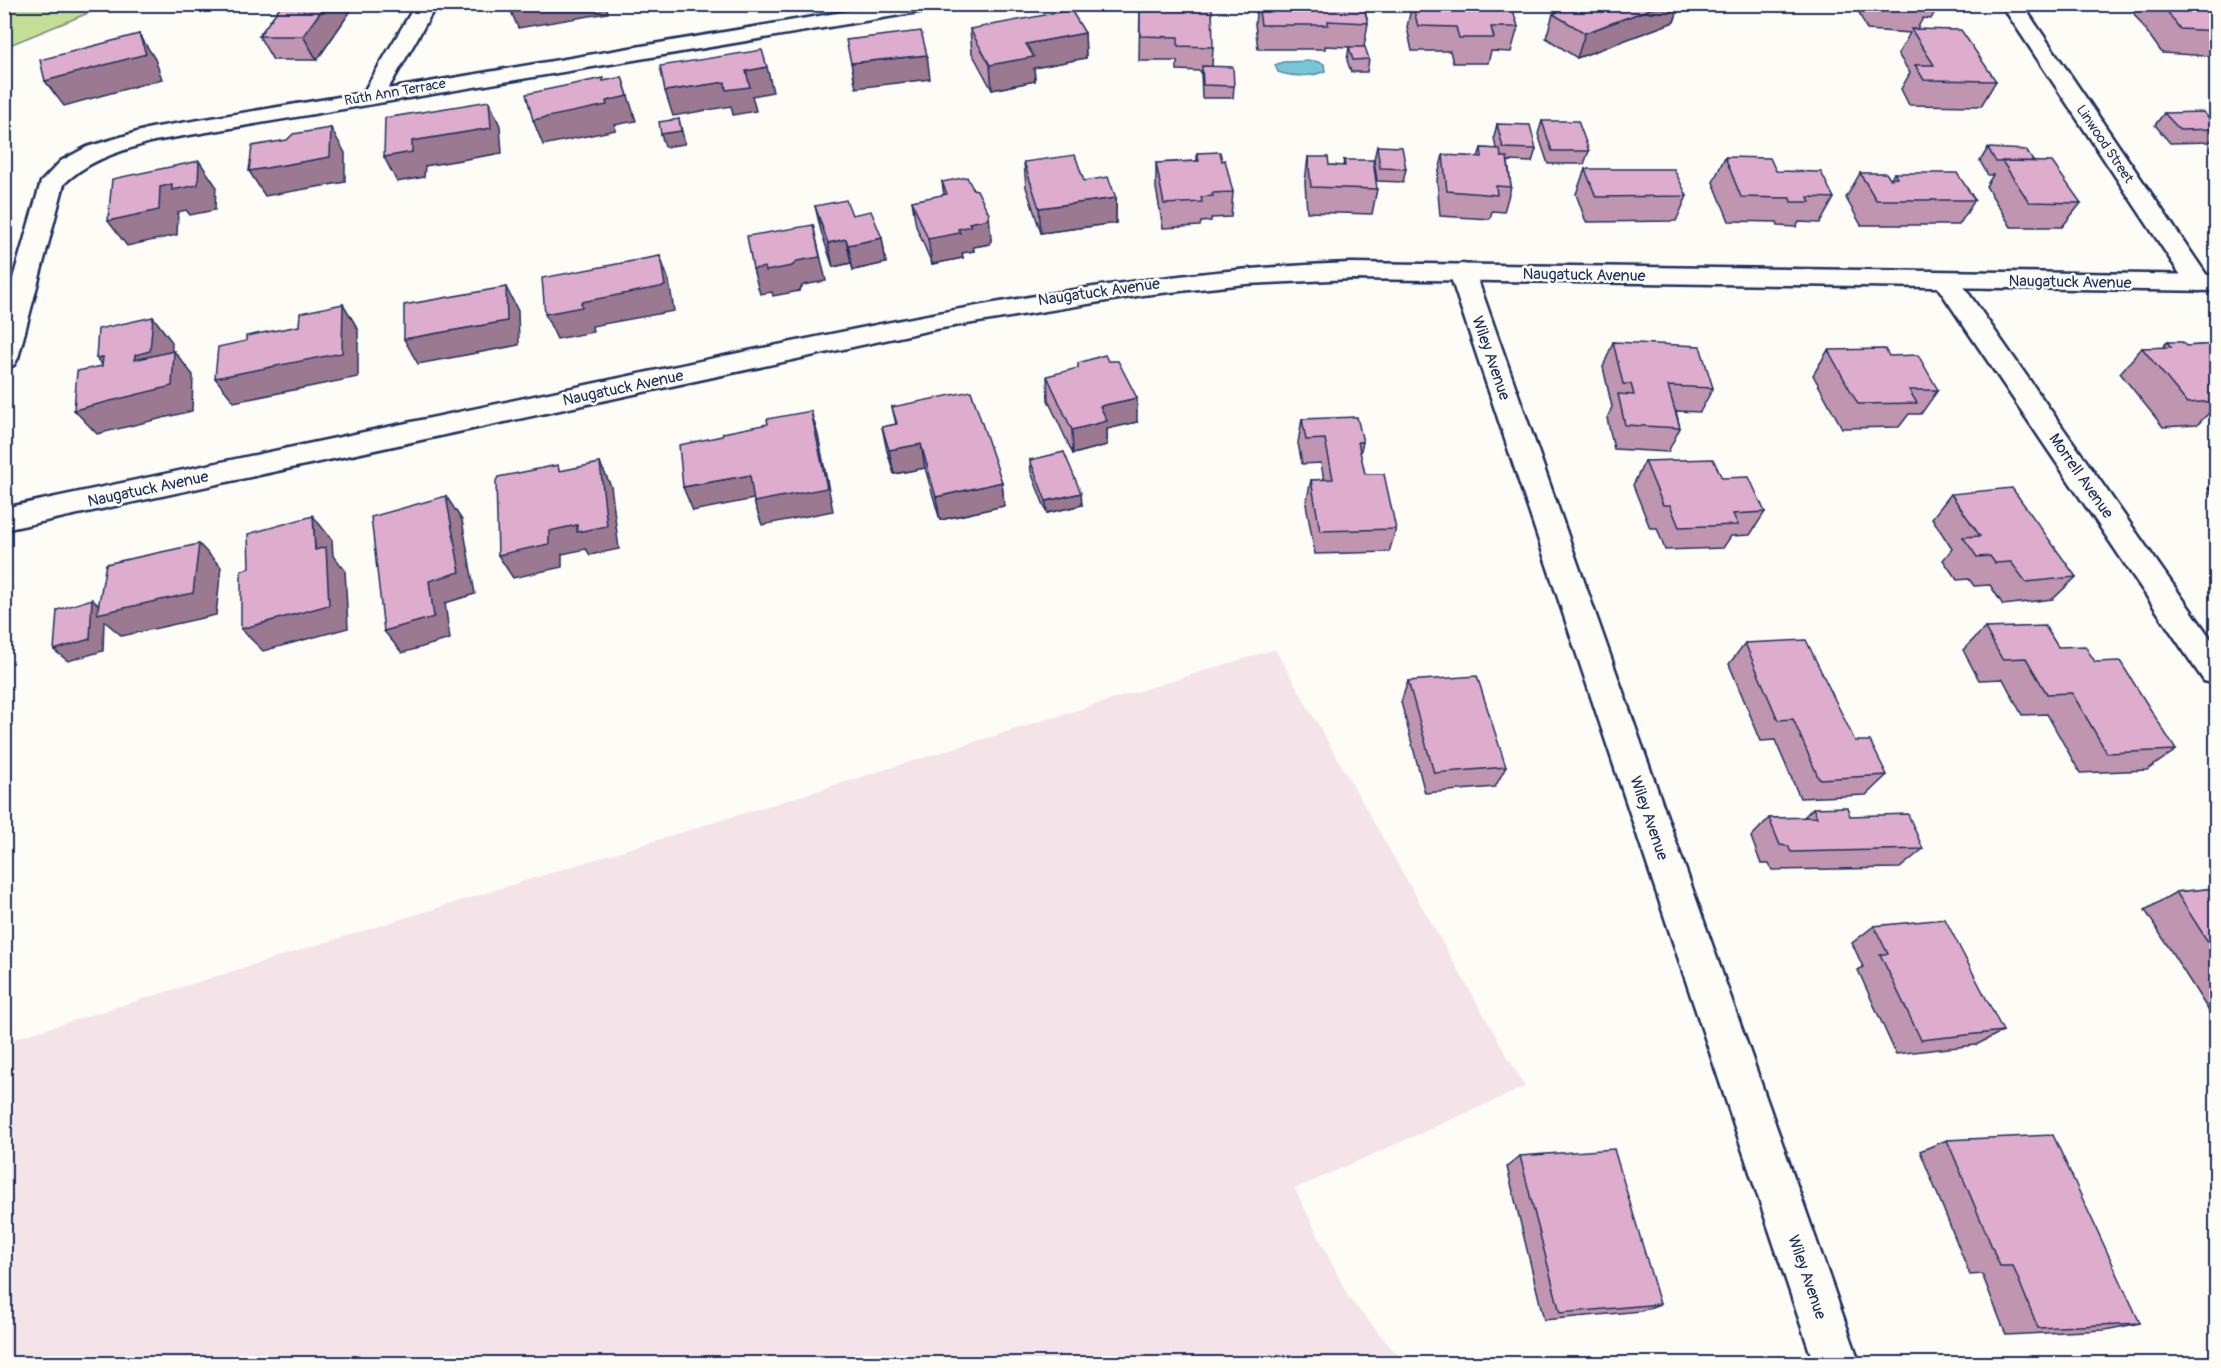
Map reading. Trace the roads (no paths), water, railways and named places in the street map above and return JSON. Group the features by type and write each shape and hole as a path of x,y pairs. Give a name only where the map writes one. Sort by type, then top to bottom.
{"street":[{"path":"372,96 427,4"},
{"name":"Ruth Ann Terrace","path":"4,358 49,190 59,174 95,152 127,140 372,96 930,4"},
{"name":"Linwood Street","path":"2011,4 2208,283"},
{"name":"Naugatuck Avenue","path":"4,519 1021,304 1182,280 1281,273 1462,272 2208,283"},
{"name":"Wiley Avenue","path":"1462,272 1837,1364"},
{"name":"Morrell Avenue","path":"1946,280 2217,671"}],"water":[{"path":"1315,61 1324,64 1325,71 1302,76 1289,75 1278,72 1275,65 1283,62"}]}
